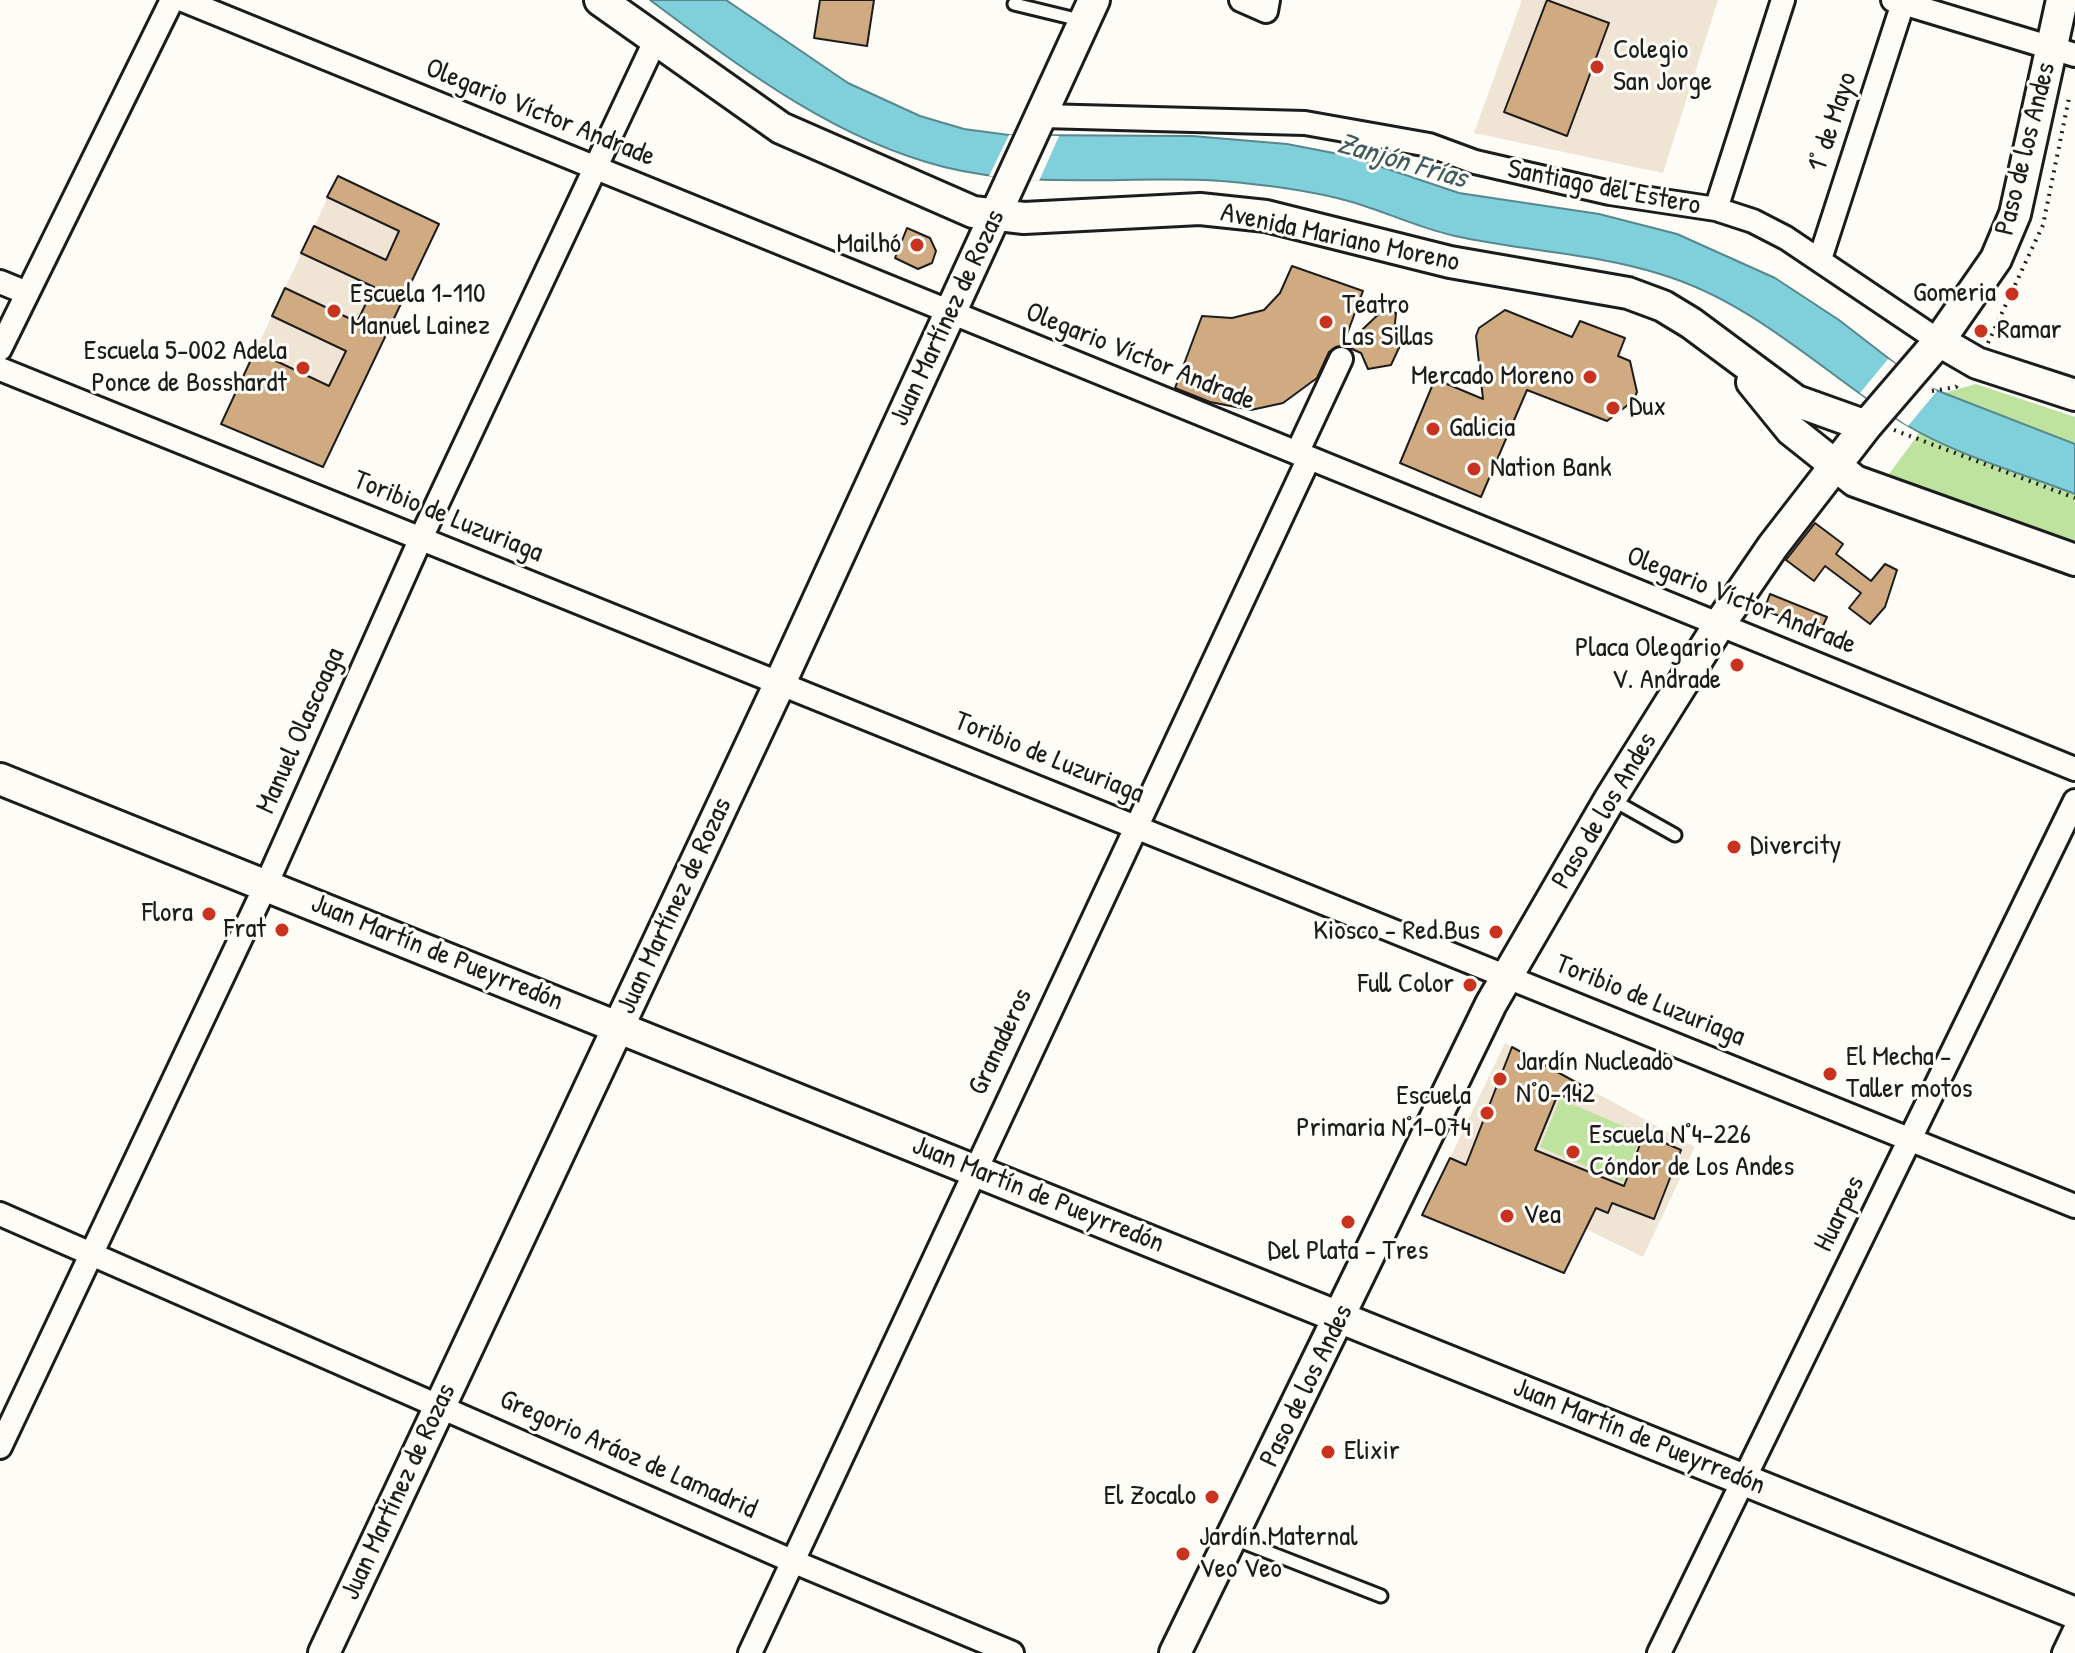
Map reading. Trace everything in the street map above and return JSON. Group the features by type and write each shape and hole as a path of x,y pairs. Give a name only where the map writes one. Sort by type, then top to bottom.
{"street":[{"path":"0,349 172,0"},
{"name":"Olegario Víctor Andrade","path":"183,0 2075,769"},
{"name":"Avenida Mariano Moreno","path":"600,0 751,110 802,140 966,209 994,216 1024,218 1176,209 1266,216 1450,262 1628,293 1675,313 1796,401 1881,422"},
{"path":"1241,0 1266,11 1268,0"},
{"path":"1716,209 1783,0"},
{"name":"Paso de los Andes","path":"1175,1653 1506,976 1610,799 1719,625 1796,516 1833,467 1881,422 1909,376 1939,341 1986,276 2005,242 2063,52 2062,0"},
{"path":"1898,2 2063,52"},
{"name":"1° de Mayo","path":"1820,259 1898,2"},
{"name":"Juan Martínez de Rozas","path":"324,1653 780,683 1090,10"},
{"name":"Manuel Olascoaga","path":"0,1447 266,885 421,538 656,39"},
{"name":"Santiago del Estero","path":"1028,148 1305,123 1429,145 1475,162 1610,193 1716,209 1753,221 1820,259 1939,341 1977,363 2075,395"},
{"path":"0,282 27,293"},
{"name":"Avenida Mariano Moreno","path":"1733,357 1791,430 1833,467 1869,489 2075,560"},
{"name":"Granaderos","path":"750,1653 1136,826 1303,456 1341,359"},
{"name":"Toribio de Luzuriaga","path":"0,369 2075,1206"},
{"path":"1791,430 1802,466 1803,486 1796,516"},
{"name":"Juan Martín de Pueyrredón","path":"0,779 2075,1613"},
{"name":"Huarpes","path":"1659,1653 2075,801"},
{"name":"Gregorio Aráoz de Lamadrid","path":"0,1214 792,1561 1012,1653"},
{"path":"2064,1653 2075,1630"}],"lane":[{"path":"1014,4 1090,10"},
{"path":"1610,799 1675,835"},
{"path":"1231,1538 1381,1596"}],"path":[{"path":"1881,422 2075,498"}],"shaded area":[{"name":"Colegio San Jorge","path":"1522,0 1718,0 1663,173 1474,133"},
{"path":"338,176 439,224 323,467 221,424"},
{"name":"Escuela N°4-226 Cóndor de Los Andes","path":"1505,1043 1695,1147 1643,1257 1586,1229 1591,1216 1450,1158"}],"green space":[{"path":"1976,384 2075,417 2075,444 1944,393"},
{"path":"1920,432 2075,494 2075,542 1886,478"},
{"path":"1560,1099 1642,1134 1623,1182 1540,1147"}],"water":[{"path":"650,0 726,0 848,83 920,116 964,129 1009,135 1192,136 1287,144 1349,156 1459,193 1599,214 1677,234 1775,278 1839,320 1923,385 2075,444 2075,494 1966,454 1923,434 1873,403 1757,320 1694,286 1660,274 1609,261 1455,236 1352,202 1287,188 1222,181 1013,178 944,167 903,155 826,120 753,75"}],"pier":[{"path":"1009,135 1059,136 1039,181 989,176"},
{"path":"1888,359 1937,391 1908,426 1860,393"}],"building":[{"path":"820,0 874,0 867,46 814,38"},
{"path":"1547,0 1609,23 1567,136 1504,112"},
{"path":"338,176 439,224 323,467 221,424 255,351 329,386 346,351 272,316 285,288 357,322 374,287 301,253 314,226 386,260 399,231 327,197"},
{"name":"Mailhó","path":"907,228 930,238 936,251 932,263 918,269 895,258"},
{"path":"1292,266 1363,291 1343,345 1329,352 1317,378 1283,403 1251,410 1210,402 1175,388 1202,316 1232,318 1264,310 1280,293"},
{"path":"1384,309 1396,313 1394,333 1404,337 1391,365 1368,369 1361,353 1345,346"},
{"path":"1505,310 1572,337 1580,321 1625,338 1618,356 1630,361 1637,392 1633,401 1607,421 1527,390 1481,497 1400,463 1435,379 1483,399 1476,336 1479,328"},
{"path":"1815,523 1843,544 1836,554 1871,581 1885,564 1897,570 1885,607 1870,624 1849,608 1861,593 1825,566 1814,581 1786,560"},
{"path":"1770,594 1827,617 1820,632 1764,610"},
{"path":"1512,1047 1581,1085 1576,1101 1558,1094 1535,1150 1624,1186 1644,1134 1681,1150 1654,1219 1612,1203 1608,1213 1596,1208 1564,1273 1422,1215 1450,1158 1466,1165"}],"place":[{"name":"Colegio San Jorge","path":"1597,67"},
{"name":"Mailhó","path":"917,245"},
{"name":"Gomeria","path":"2012,294"},
{"name":"Escuela 1-110 Manuel Lainez","path":"334,311"},
{"name":"Teatro Las Sillas","path":"1326,322"},
{"name":"Ramar","path":"1981,331"},
{"name":"Escuela 5-002 Adela Ponce de Bosshardt","path":"303,368"},
{"name":"Mercado Moreno","path":"1590,377"},
{"name":"Dux","path":"1613,408"},
{"name":"Galicia","path":"1433,429"},
{"name":"Nation Bank","path":"1474,469"},
{"name":"Placa Olegario V. Andrade","path":"1737,665"},
{"name":"Divercity","path":"1734,847"},
{"name":"Flora","path":"209,914"},
{"name":"Frat","path":"282,930"},
{"name":"Kiosco - Red Bus","path":"1496,932"},
{"name":"Full Color","path":"1470,985"},
{"name":"El Mecha - Taller motos","path":"1830,1074"},
{"name":"Jardín Nucleado N°0-142","path":"1500,1079"},
{"name":"Escuela Primaria N°1-074","path":"1487,1113"},
{"name":"Escuela N°4-226 Cóndor de Los Andes","path":"1573,1152"},
{"name":"Vea","path":"1507,1216"},
{"name":"Del Plata - Tres","path":"1348,1222"},
{"name":"Elixir","path":"1328,1452"},
{"name":"El Zocalo","path":"1212,1497"},
{"name":"Jardín Maternal Veo Veo","path":"1183,1554"}],"water label":[{"name":"Zanjón Frías","path":"1402,162"}]}
